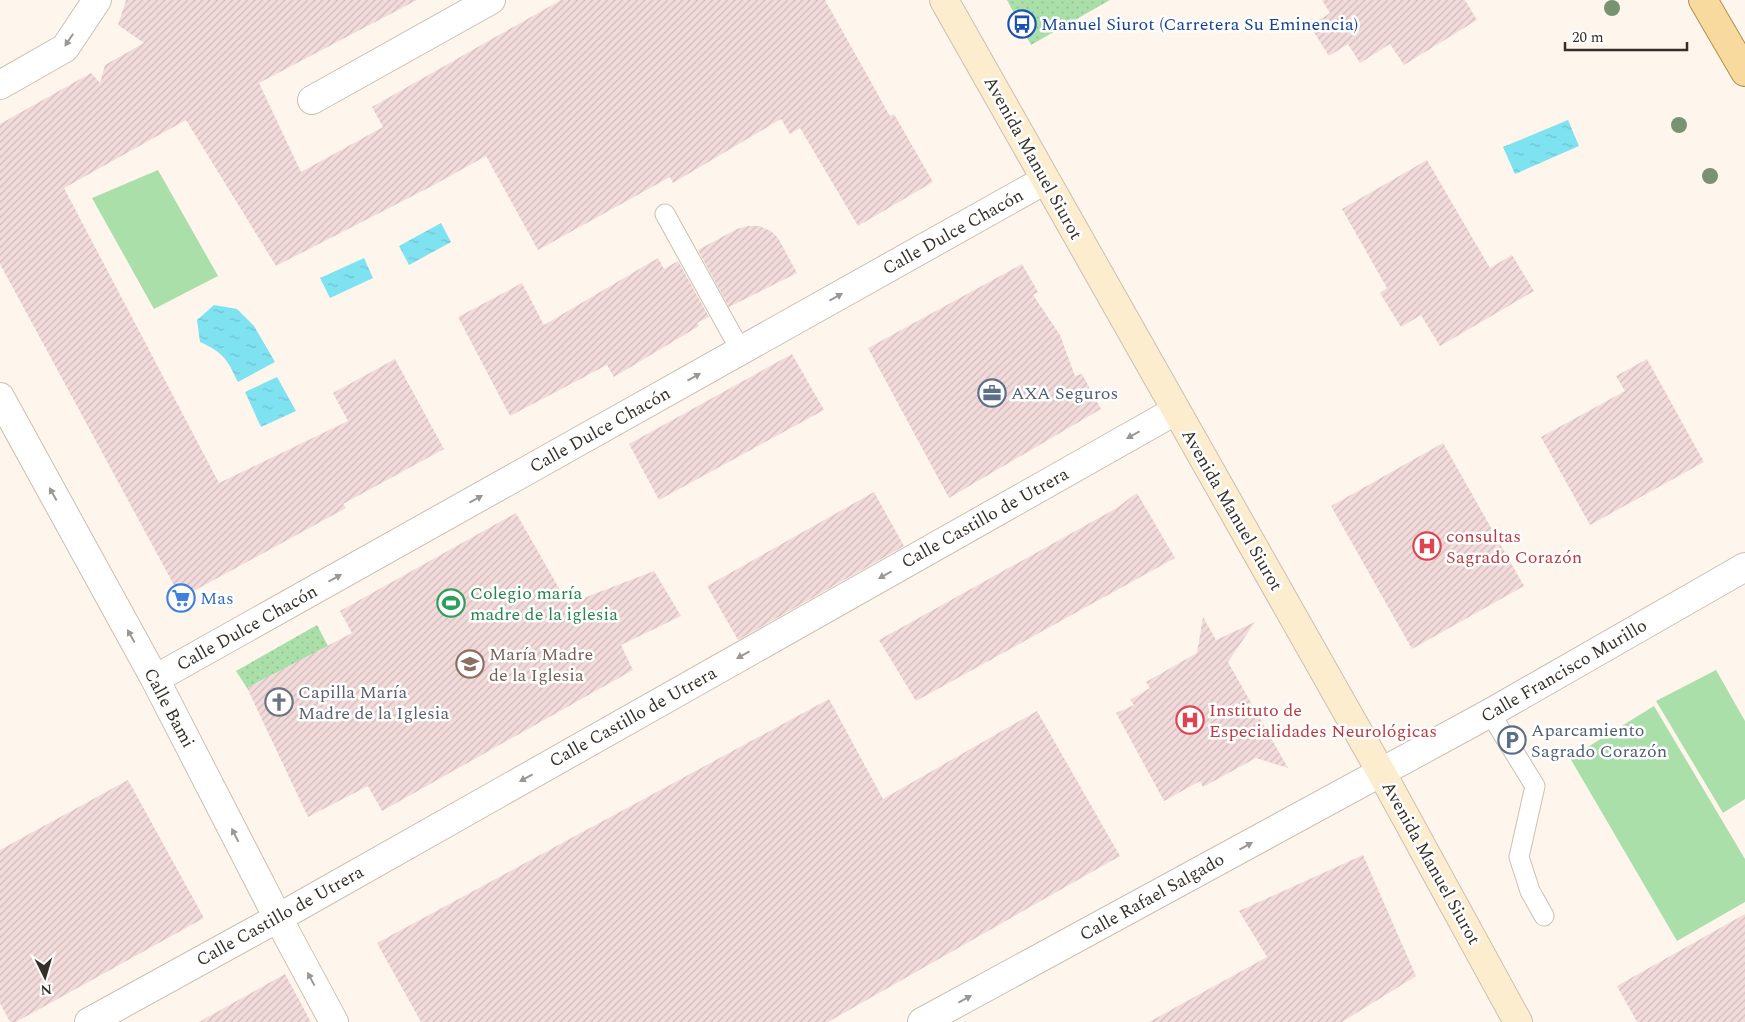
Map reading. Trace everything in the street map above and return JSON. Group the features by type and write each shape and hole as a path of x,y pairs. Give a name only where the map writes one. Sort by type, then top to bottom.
{"main road":[{"path":"1703,0 1745,72"}],"street":[{"path":"0,85 64,48 96,0"},
{"path":"312,100 491,0"},
{"name":"Avenida Manuel Siurot","path":"944,0 1381,772 1518,1022"},
{"name":"Calle Dulce Chacón","path":"155,679 1045,180"},
{"name":"Calle Bami","path":"0,397 155,679 278,918 334,1022"},
{"name":"Calle Castillo de Utrera","path":"89,1022 278,918 1175,411"},
{"name":"Calle Francisco Murillo","path":"1381,772 1490,713 1745,567"},
{"name":"Calle Rafael Salgado","path":"922,1022 1381,772"}],"lane":[{"path":"665,214 741,350"},
{"path":"1490,713 1535,786 1519,857 1530,891 1544,916"}],"green space":[{"path":"1007,0 1110,0 1031,45"},
{"path":"158,170 218,276 154,309 92,198"},
{"path":"317,625 328,646 247,688 236,671"},
{"path":"1716,670 1745,721 1745,799 1723,813 1656,701"},
{"path":"1654,706 1745,859 1745,902 1677,941 1570,758"}],"water":[{"path":"1568,120 1579,146 1515,174 1503,147"},
{"path":"441,223 451,242 409,265 399,246"},
{"path":"364,258 373,278 330,298 320,278"},
{"path":"214,305 237,309 254,326 275,362 238,382 224,357 200,342 197,320"},
{"path":"277,377 296,411 261,427 245,392"}],"building":[{"path":"126,0 417,0 259,83 301,172 383,127 372,107 561,0 825,0 890,116 894,114 933,182 858,226 800,128 790,134 781,119 673,183 670,177 538,250 486,156 432,186 276,266 186,120 64,188 219,483 348,421 333,393 395,359 444,449 343,504 346,508 181,598 0,264 0,124 91,73 100,83 105,65 144,43 118,25"},
{"path":"1322,0 1465,0 1477,20 1404,65 1390,44 1360,63 1348,44 1329,56 1310,26 1330,13"},
{"path":"1427,160 1490,268 1512,255 1534,291 1440,346 1421,315 1401,327 1380,293 1387,288 1342,209"},
{"path":"759,226 771,231 778,238 797,273 729,307 698,250 737,229"},
{"path":"658,258 664,269 678,261 709,317 697,323 699,326 614,377 607,365 510,416 458,317 522,283 544,325"},
{"name":"AXA Seguros","path":"1022,264 1038,292 1033,295 1060,335 1075,376 1082,374 1101,409 949,498 868,348"},
{"path":"792,354 824,410 659,500 629,444"},
{"path":"1647,359 1704,462 1590,525 1541,437 1625,391 1616,376"},
{"name":"consultas Sagrado Corazón","path":"1443,443 1524,586 1412,649 1331,506"},
{"path":"874,492 904,546 738,640 707,586"},
{"path":"1137,493 1175,558 916,701 879,640 1115,509"},
{"name":"María Madre de la Iglesia","path":"516,513 568,604 654,571 681,616 621,645 633,670 382,811 368,786 308,817 247,688 352,633 340,611"},
{"name":"Instituto de Especialidades Neurológicas","path":"1203,617 1216,640 1255,622 1228,662 1288,768 1256,758 1203,787 1200,781 1164,801 1116,713 1134,705 1130,700 1150,688 1146,682 1197,653"},
{"path":"829,699 883,799 1037,711 1120,856 828,1022 421,1022 377,943"},
{"path":"128,780 204,918 16,1022 10,1022 0,1003 0,850"},
{"path":"1363,855 1416,976 1342,1022 1149,1022 1267,957 1239,911"},
{"path":"1745,914 1745,1022 1637,1022 1617,986"},
{"path":"285,974 311,1022 199,1022"}],"place":[{"name":"Manuel Siurot (Carretera Su Eminencia)","path":"1022,24"},
{"name":"AXA Seguros","path":"992,393"},
{"name":"consultas Sagrado Corazón","path":"1427,546"},
{"name":"Mas","path":"181,598"},
{"name":"Colegio maría madre de la iglesia","path":"451,603"},
{"name":"María Madre de la Iglesia","path":"470,664"},
{"name":"Capilla María Madre de la Iglesia","path":"279,702"},
{"name":"Instituto de Especialidades Neurológicas","path":"1190,720"},
{"name":"Aparcamiento Sagrado Corazón","path":"1512,740"}]}
